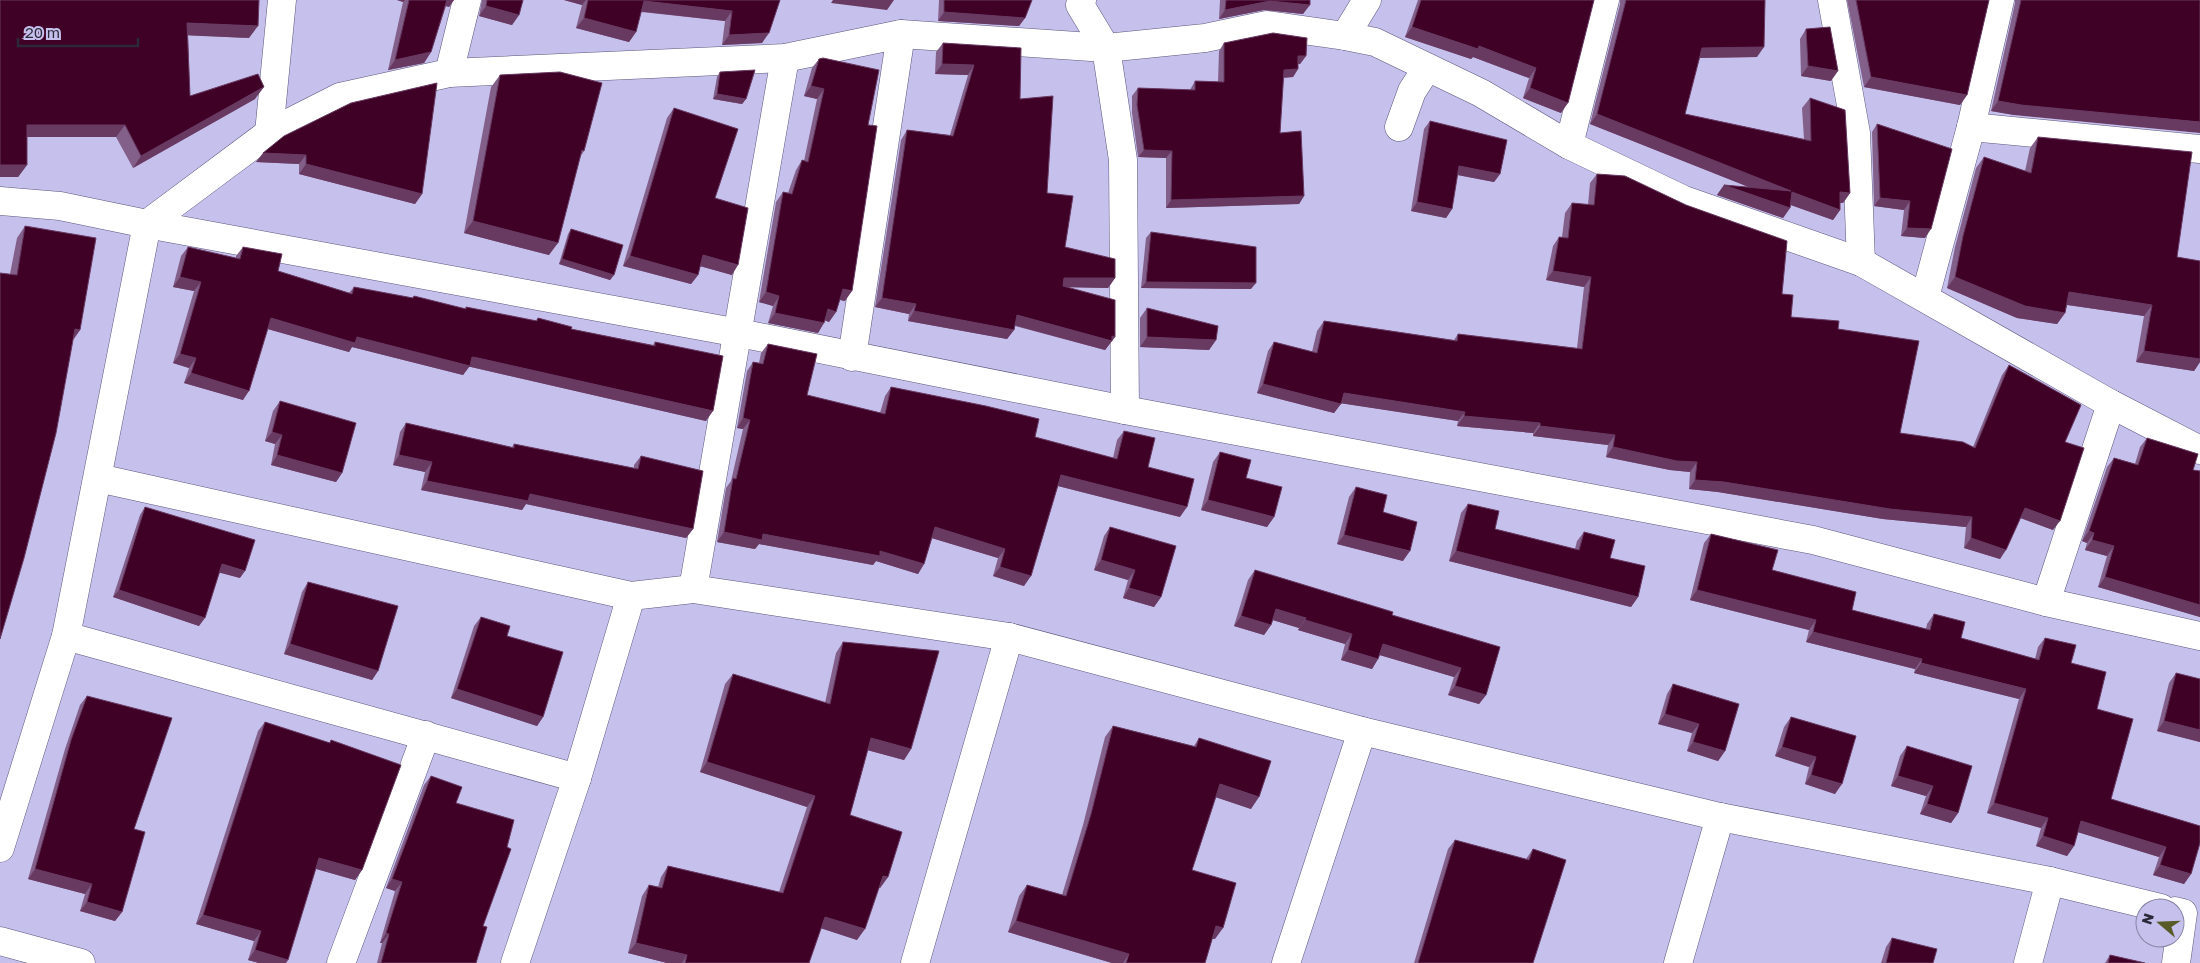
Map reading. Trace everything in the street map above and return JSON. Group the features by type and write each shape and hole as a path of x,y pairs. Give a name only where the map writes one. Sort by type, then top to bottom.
{"street":[{"path":"269,133 282,0"},
{"path":"449,73 466,0"},
{"path":"1345,36 1367,0"},
{"path":"1569,145 1605,0"},
{"path":"1832,0 1856,133 1861,262"},
{"path":"1925,297 1971,127 2000,0"},
{"path":"1078,2 1106,48 1123,160 1125,410"},
{"path":"0,848 66,636 147,224 269,133 340,97 449,73 785,58 901,34 1106,48 1205,38 1267,25 1375,42 1481,93 1569,145 1684,200 1861,262 2111,404 2200,450"},
{"path":"852,357 901,34"},
{"path":"693,589 739,333 785,58"},
{"path":"1399,127 1412,91 1427,68"},
{"path":"1971,127 2200,149"},
{"path":"0,201 60,206 147,224 739,333 1125,410 1813,540 2046,602 2200,636"},
{"path":"2046,602 2111,404"},
{"path":"98,478 632,596 693,589 1009,637 1362,731 1720,817 2050,881 2135,902"},
{"path":"515,963 577,778 632,596"},
{"path":"66,636 577,778"},
{"path":"915,963 1009,637"},
{"path":"1286,963 1362,731"},
{"path":"341,963 426,735"},
{"path":"1678,963 1720,817"},
{"path":"2028,963 2050,881"},
{"path":"0,941 81,963"},
{"path":"2176,963 2177,948"}],"building":[{"path":"0,0 259,0 258,26 187,23 190,96 258,74 264,87 141,156 125,125 27,125 27,165 0,165"},
{"path":"409,0 447,0 431,52 395,60"},
{"path":"487,0 523,0 519,15 486,6"},
{"path":"588,0 780,0 769,33 729,35 732,11 644,1 636,32 584,18"},
{"path":"944,0 1032,0 1025,18 944,12"},
{"path":"1226,0 1310,0 1310,5 1270,1 1225,10"},
{"path":"1421,0 1594,0 1568,103 1530,88 1536,68 1479,46 1478,49 1412,27"},
{"path":"1626,0 1765,0 1764,47 1702,48 1685,114 1811,141 1810,98 1845,110 1850,193 1840,192 1840,210 1792,192 1790,208 1724,185 1791,191 1597,114"},
{"path":"1856,0 1989,0 1967,95 1871,77"},
{"path":"2021,0 2200,0 2200,122 2021,105 1998,101"},
{"path":"1830,27 1838,71 1808,66 1806,29"},
{"path":"1273,33 1307,38 1306,56 1298,56 1298,69 1284,70 1280,133 1301,131 1304,196 1171,200 1172,151 1144,150 1137,105 1138,88 1195,90 1195,81 1224,82 1224,43"},
{"path":"943,43 1021,48 1020,99 1053,96 1047,193 1073,196 1065,247 1115,259 1115,278 1064,278 1063,286 1115,300 1115,337 1112,336 1112,341 1017,315 1014,330 914,311 916,304 882,298 907,130 953,136 974,65 942,64"},
{"path":"823,58 879,70 868,125 877,126 852,291 843,289 836,312 828,309 824,323 775,313 779,296 766,292 783,192 792,194 802,160 808,162 824,89 811,86 819,59"},
{"path":"755,70 746,99 717,94 720,72"},
{"path":"560,72 602,83 584,151 582,150 558,243 473,221 500,75"},
{"path":"437,83 422,194 306,164 306,155 263,153 284,136 351,103"},
{"path":"674,108 738,129 715,198 748,208 738,265 703,255 698,275 630,256"},
{"path":"1430,121 1507,140 1500,174 1459,166 1452,209 1417,202"},
{"path":"1877,124 1952,149 1931,229 1907,228 1910,201 1880,198"},
{"path":"2038,137 2192,152 2177,257 2200,261 2200,359 2144,351 2152,305 2069,292 2065,313 2025,306 1955,277 1963,236 1984,157 2031,173"},
{"path":"1597,174 1625,176 1686,205 1787,241 1782,294 1793,295 1791,317 1839,321 1838,329 1919,341 1900,433 1963,442 1975,448 2009,365 2081,405 2065,442 2084,448 2060,521 2025,508 2006,550 1971,538 1972,517 1890,509 1724,482 1695,480 1697,462 1677,461 1613,447 1615,435 1540,426 1540,423 1464,416 1465,412 1344,393 1341,404 1263,384 1274,342 1317,353 1324,321 1457,341 1458,334 1582,349 1591,277 1553,271 1559,237 1568,238 1572,203 1594,205"},
{"path":"25,226 96,238 80,330 75,329 56,433 24,558 0,639 0,273 17,275"},
{"path":"571,229 623,245 614,275 562,259"},
{"path":"1151,232 1256,247 1256,283 1146,282"},
{"path":"188,247 240,259 243,247 282,254 278,271 352,294 354,287 413,298 414,296 466,309 466,307 537,321 538,318 572,327 571,329 655,346 655,342 723,356 713,411 478,358 472,357 470,366 357,337 355,343 271,318 249,391 191,373 196,358 180,354 201,282 180,277"},
{"path":"1147,308 1218,326 1216,340 1147,337"},
{"path":"768,344 817,354 807,395 885,414 891,387 986,406 1039,419 1035,437 1117,459 1124,431 1155,438 1148,467 1194,479 1187,507 1061,475 1031,576 1000,567 1005,549 935,527 924,564 880,551 880,556 763,534 762,540 724,532 733,478 736,479 750,420 743,418 753,362 763,364"},
{"path":"280,401 356,423 342,473 277,455 282,435 272,432"},
{"path":"406,423 514,448 514,444 638,469 641,456 703,471 693,529 530,494 528,501 427,481 432,462 399,455"},
{"path":"2147,438 2198,454 2193,470 2200,471 2200,605 2105,577 2114,546 2092,540 2094,533 2089,531 2114,458 2138,465"},
{"path":"1220,452 1251,460 1246,478 1282,487 1274,517 1208,500"},
{"path":"1356,487 1387,495 1383,512 1417,522 1410,551 1344,535"},
{"path":"1468,504 1499,511 1495,529 1579,550 1584,532 1615,540 1610,558 1645,566 1638,597 1456,551"},
{"path":"145,507 255,540 245,571 222,564 205,618 119,590"},
{"path":"1110,527 1176,546 1161,597 1129,588 1135,570 1101,560"},
{"path":"1711,534 1778,550 1772,570 1856,592 1852,610 1930,630 1934,614 1965,622 1961,638 2039,660 2045,638 2076,645 2071,663 2106,672 2097,709 2133,719 2111,799 2200,826 2200,843 2191,874 2160,865 2166,847 2081,821 2074,846 2043,836 2048,818 1994,803 2026,689 1921,663 1922,659 1813,632 1816,620 1697,590"},
{"path":"1255,570 1393,612 1392,615 1500,647 1486,695 1455,686 1461,668 1383,644 1378,659 1348,650 1352,634 1305,620 1306,618 1276,609 1271,625 1241,616"},
{"path":"308,582 398,606 378,671 290,644"},
{"path":"481,617 510,626 507,636 563,652 543,717 457,689"},
{"path":"843,642 939,651 911,749 871,738 850,815 902,832 888,877 883,876 865,929 825,917 809,963 685,963 687,955 636,943 649,885 662,888 668,866 783,893 815,796 707,762 733,674 830,704"},
{"path":"2176,673 2200,679 2200,730 2164,721"},
{"path":"1673,684 1739,704 1725,751 1693,742 1699,724 1665,714"},
{"path":"87,696 172,718 134,829 145,832 122,912 87,902 92,884 35,869 71,740"},
{"path":"1791,717 1856,736 1842,784 1811,775 1816,757 1782,747"},
{"path":"265,722 330,743 331,740 401,765 362,870 319,858 288,960 255,950 261,931 203,915"},
{"path":"1113,726 1196,747 1199,738 1271,761 1259,797 1220,784 1192,870 1236,883 1223,928 1216,926 1205,963 1126,963 1129,954 1016,921 1027,885 1066,896 1091,814"},
{"path":"1907,746 1972,766 1958,813 1927,804 1933,786 1898,776"},
{"path":"431,776 462,787 456,803 514,820 507,847 511,849 483,926 487,927 476,963 381,963 389,934 386,933 402,882 392,879"},
{"path":"1455,840 1529,860 1533,849 1566,860 1533,963 1418,963"},
{"path":"1892,938 1937,949 1933,963 1886,963"},
{"path":"2110,955 2145,963 2108,963"}]}
